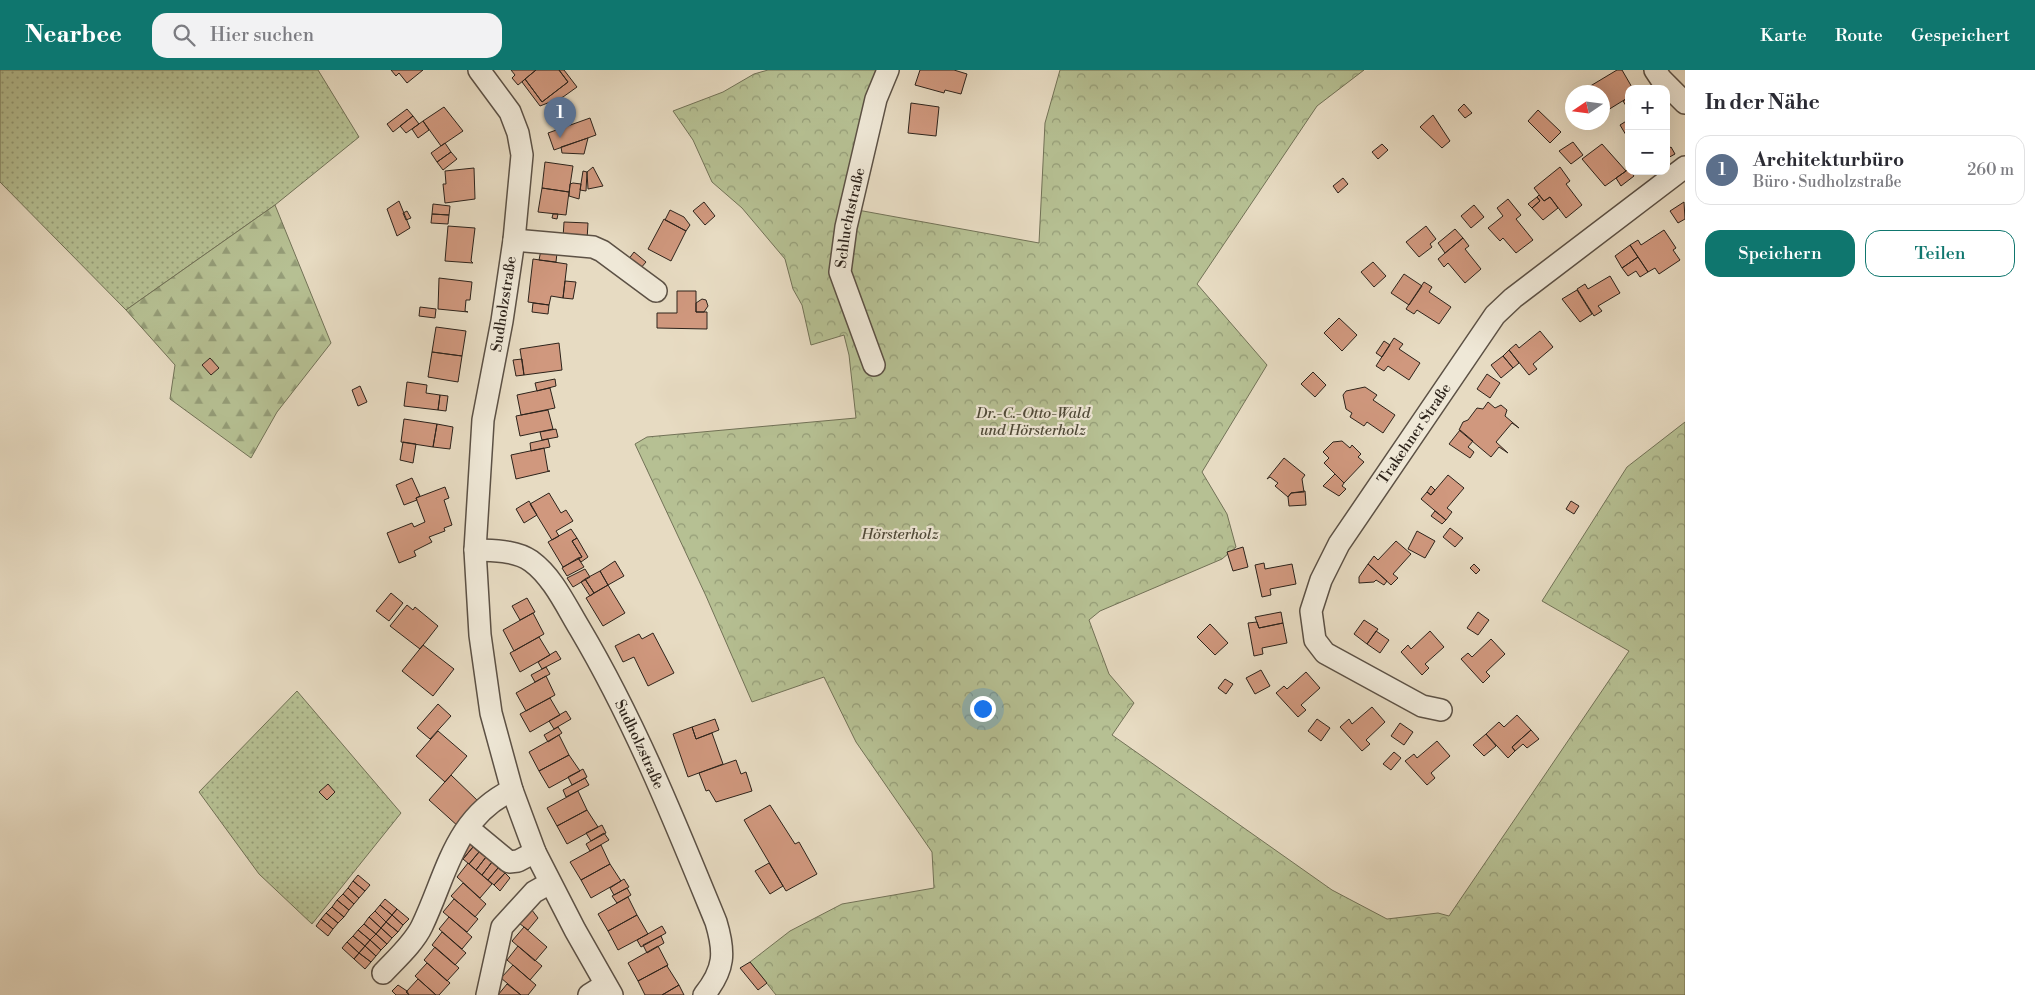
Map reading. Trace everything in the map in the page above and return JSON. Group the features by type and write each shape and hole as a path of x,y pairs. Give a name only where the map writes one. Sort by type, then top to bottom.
{"street":[{"name":"Sudholzstraße","path":"479,70 510,112 521,144 522,170 502,321 483,420 475,550 480,635 490,713 512,790 535,852 602,992"},
{"name":"Schluchtstraße","path":"874,365 840,272 846,227 876,99 888,70"},
{"path":"1655,70 1660,79 1685,103"},
{"name":"Trakehner Straße","path":"1441,710 1422,706 1325,653 1319,647 1312,630 1310,611 1321,580 1347,528 1495,315 1513,298 1685,167"},
{"path":"514,240 593,247 602,251 656,291"},
{"name":"Sudholzstraße","path":"475,550 515,554 530,561 548,577 611,685 653,770 716,922 722,945 722,963 712,986 704,995"},
{"path":"384,973 421,928 457,842 492,800 512,790"},
{"path":"468,828 509,862 518,861 535,852"},
{"path":"486,995 502,927 534,892 550,883"}],"green space":[{"path":"0,70 318,70 359,137 275,205 126,310 0,182"},
{"name":"Dr.-C.-Otto-Wald und Hörsterholz","path":"768,70 886,70 852,209 1039,243 1045,123 1060,70 1364,70 1317,106 1197,284 1267,365 1202,472 1227,514 1236,547 1222,559 1100,611 1089,620 1109,674 1134,703 1112,735 1332,890 1387,919 1438,913 1449,916 1629,651 1542,601 1627,467 1685,422 1685,995 776,995 750,962 790,931 842,904 934,888 932,852 856,742 824,677 752,702 706,596 635,444 647,437 856,418 849,355 844,335 811,345 802,305 793,289 785,259 742,208 712,182 693,140 673,111 723,92 754,74"},
{"path":"275,205 331,343 277,412 251,458 170,399 175,365 126,310"},
{"path":"297,691 401,813 312,924 259,874 199,792"}],"building":[{"path":"391,70 423,70 407,83 399,73 396,76"},
{"path":"511,70 536,70 518,85 512,78 515,75"},
{"path":"536,70 559,70 568,82 542,102 525,79"},
{"path":"559,70 564,70 577,87 563,97 540,106 522,82 525,79 542,102 568,82"},
{"path":"920,70 954,70 967,74 961,94 945,90 944,93 915,85"},
{"path":"1617,70 1622,70 1631,85 1625,85 1625,99 1610,109 1610,85 1592,85"},
{"path":"911,103 939,107 936,136 908,133"},
{"path":"1464,104 1472,113 1465,118 1458,110"},
{"path":"444,107 463,131 441,146 423,121"},
{"path":"407,109 413,116 393,132 387,124"},
{"path":"1538,110 1561,132 1550,143 1528,121"},
{"path":"1433,115 1450,141 1442,148 1420,127"},
{"path":"413,116 419,124 406,133 400,126"},
{"path":"590,118 596,135 554,150 548,133"},
{"path":"423,121 429,130 418,138 412,129"},
{"path":"1625,122 1625,133 1620,125"},
{"path":"588,138 584,154 562,153 561,147"},
{"path":"1573,142 1583,155 1571,164 1559,151"},
{"path":"445,143 451,152 437,162 431,153"},
{"path":"1382,144 1388,150 1378,159 1372,152"},
{"path":"1602,144 1625,172 1605,186 1582,159"},
{"path":"1670,148 1675,154 1670,157"},
{"path":"451,152 457,159 443,170 437,162"},
{"path":"545,162 573,166 569,192 542,188"},
{"path":"593,167 603,186 588,189 587,172"},
{"path":"1560,167 1570,181 1566,184 1582,205 1566,218 1550,197 1544,201 1534,188"},
{"path":"474,168 475,199 445,203 443,184 446,184 445,171"},
{"path":"583,171 587,172 586,191 580,190"},
{"path":"1625,172 1625,175 1634,176 1621,186 1616,178"},
{"path":"1343,178 1348,184 1338,193 1333,186"},
{"path":"570,184 581,184 579,199 569,196"},
{"path":"542,188 569,192 566,215 538,212"},
{"path":"1539,195 1544,201 1550,197 1558,208 1543,220 1532,208 1540,201 1537,197"},
{"path":"1537,197 1540,201 1532,208 1528,204"},
{"path":"1508,199 1521,215 1516,219 1533,240 1516,253 1503,238 1500,241 1488,228 1503,216 1497,208"},
{"path":"399,201 410,228 397,236 387,209"},
{"path":"704,202 715,216 705,225 693,211"},
{"path":"1684,202 1685,219 1678,223 1670,211"},
{"path":"433,204 450,206 449,215 432,214"},
{"path":"1474,205 1484,217 1471,228 1461,216"},
{"path":"670,210 684,217 690,225 686,231 665,220"},
{"path":"407,211 411,218 406,220 403,213"},
{"path":"432,214 449,215 448,224 431,223"},
{"path":"553,214 558,214 557,219 552,218"},
{"path":"664,219 686,231 671,261 648,249"},
{"path":"564,222 588,223 587,240 563,238"},
{"path":"448,226 475,228 471,261 473,263 445,261"},
{"path":"1426,226 1436,239 1430,244 1432,247 1419,257 1406,242"},
{"path":"1455,229 1463,238 1445,253 1438,243"},
{"path":"1664,230 1676,248 1673,250 1680,260 1659,274 1655,268 1648,272 1630,245 1638,240 1641,245"},
{"path":"1463,238 1469,246 1465,249 1481,269 1465,283 1448,263 1444,267 1438,259"},
{"path":"1630,245 1638,257 1622,268 1615,256"},
{"path":"541,250 557,253 556,262 539,260"},
{"path":"634,252 646,262 640,269 628,260"},
{"path":"1638,257 1648,272 1640,277 1636,271 1628,276 1622,268"},
{"path":"533,259 567,264 563,298 551,296 549,305 528,302"},
{"path":"1373,262 1386,276 1374,287 1361,272"},
{"path":"1404,274 1422,286 1409,305 1391,293"},
{"path":"1610,276 1620,293 1598,306 1602,311 1594,316 1577,289 1585,284 1588,289"},
{"path":"439,278 472,282 470,300 466,300 465,311 468,312 438,309"},
{"path":"565,281 576,282 573,299 563,298"},
{"path":"1424,282 1432,287 1429,292 1451,307 1439,324 1417,310 1414,314 1406,309"},
{"path":"1577,290 1592,314 1580,322 1562,299"},
{"path":"677,291 696,291 696,312 707,312 707,329 657,328 657,313 677,313"},
{"path":"702,299 706,300 708,306 704,312 696,312 696,303"},
{"path":"533,303 549,305 548,314 532,312"},
{"path":"420,307 436,309 435,318 419,316"},
{"path":"1339,318 1357,335 1342,351 1324,333"},
{"path":"436,327 466,331 462,356 432,352"},
{"path":"1540,331 1553,347 1533,364 1537,369 1529,375 1509,350 1516,344 1519,348"},
{"path":"1394,338 1403,344 1399,349 1420,363 1409,380 1388,366 1384,371 1376,366"},
{"path":"1384,341 1390,345 1382,357 1376,353"},
{"path":"559,343 562,370 524,375 520,349"},
{"path":"1509,350 1519,363 1513,368 1503,356"},
{"path":"432,352 462,356 458,382 428,377"},
{"path":"1503,356 1513,368 1501,378 1491,365"},
{"path":"210,358 219,368 211,375 202,365"},
{"path":"522,359 524,375 516,376 513,360"},
{"path":"1313,372 1326,385 1315,397 1301,384"},
{"path":"1487,374 1500,383 1490,398 1477,389"},
{"path":"555,379 556,386 537,391 535,383"},
{"path":"407,382 427,385 426,393 440,395 438,410 404,406"},
{"path":"360,386 367,402 358,406 352,390"},
{"path":"1365,387 1377,395 1373,400 1395,415 1383,433 1367,422 1364,426 1350,417 1352,413 1346,409 1343,395 1346,391"},
{"path":"550,388 555,408 521,415 517,395"},
{"path":"440,395 448,396 446,411 438,410"},
{"path":"1488,402 1495,408 1501,405 1507,410 1505,416 1519,428 1512,423 1496,442 1508,453 1499,447 1491,457 1459,430 1463,422 1468,420 1477,408 1483,409"},
{"path":"548,410 553,429 520,436 516,416"},
{"path":"404,419 437,424 433,447 401,442"},
{"path":"437,424 453,427 450,449 433,447"},
{"path":"556,429 558,437 542,440 540,432"},
{"path":"1460,430 1473,441 1468,447 1474,452 1470,458 1449,444"},
{"path":"548,439 550,447 531,451 530,443"},
{"path":"1342,441 1350,448 1352,445 1361,454 1358,457 1364,462 1344,483 1324,463 1329,458 1323,452 1333,442"},
{"path":"403,442 416,444 413,463 400,460"},
{"path":"544,448 548,471 550,471 516,479 511,455"},
{"path":"1284,458 1305,475 1302,479 1304,492 1291,493 1288,497 1275,486 1278,483 1270,477 1267,479"},
{"path":"1335,474 1344,483 1342,486 1346,489 1339,496 1323,486"},
{"path":"1448,475 1464,488 1447,508 1452,512 1446,520 1421,499 1427,492 1431,495"},
{"path":"412,478 420,496 416,498 417,500 404,505 396,485"},
{"path":"1431,486 1435,490 1431,495 1427,492"},
{"path":"445,487 449,498 444,500 452,525 444,528 445,531 429,537 432,542 414,551 416,556 399,563 387,533 412,523 414,527 425,522 416,498"},
{"path":"1305,491 1306,505 1289,506 1288,497 1291,493"},
{"path":"549,493 561,513 566,510 573,521 556,531 559,536 552,540 530,504"},
{"path":"529,501 537,515 524,523 516,509"},
{"path":"1571,501 1579,506 1574,514 1566,509"},
{"path":"1435,511 1446,520 1442,524 1431,516"},
{"path":"1450,528 1463,538 1455,547 1443,537"},
{"path":"571,529 577,538 572,541 582,557 563,567 548,542"},
{"path":"1417,531 1435,541 1425,558 1408,549"},
{"path":"577,538 588,557 581,562 578,558 582,557 572,541"},
{"path":"1396,541 1411,554 1393,574 1398,578 1391,585 1368,564 1374,556 1378,560"},
{"path":"1243,547 1248,567 1233,571 1227,552"},
{"path":"578,558 584,567 567,576 562,568"},
{"path":"615,561 624,576 608,585 600,571"},
{"path":"1264,563 1265,569 1292,564 1296,584 1270,589 1271,595 1262,597 1255,565"},
{"path":"1368,564 1387,581 1384,585 1376,580 1374,582 1359,583 1359,577"},
{"path":"1474,564 1480,570 1476,574 1470,568"},
{"path":"585,569 590,577 573,587 567,578"},
{"path":"600,571 608,585 594,593 585,579"},
{"path":"585,579 594,593 590,596 581,582"},
{"path":"608,585 625,613 603,626 586,598"},
{"path":"391,593 403,603 389,621 376,611"},
{"path":"527,598 535,612 520,620 512,606"},
{"path":"407,605 413,610 415,607 438,626 420,649 390,626"},
{"path":"1281,612 1283,623 1259,628 1255,617"},
{"path":"1478,612 1489,620 1478,635 1467,628"},
{"path":"533,613 544,634 514,651 503,630"},
{"path":"1364,620 1378,629 1367,644 1354,634"},
{"path":"1257,622 1259,628 1283,623 1287,643 1262,648 1263,654 1254,656 1248,623"},
{"path":"1210,624 1228,643 1215,655 1197,637"},
{"path":"1376,631 1389,640 1380,653 1367,644"},
{"path":"1430,631 1444,647 1425,664 1429,668 1422,675 1401,652 1408,645 1411,649"},
{"path":"653,633 674,673 648,686 634,657 623,662 615,646 639,634 642,639"},
{"path":"539,637 550,655 520,672 510,653"},
{"path":"1491,639 1505,654 1486,672 1490,676 1483,683 1461,659 1468,653 1472,657"},
{"path":"423,645 454,669 433,696 402,671"},
{"path":"556,651 561,659 542,669 538,662"},
{"path":"546,667 550,674 535,682 531,675"},
{"path":"1261,670 1270,686 1255,694 1246,678"},
{"path":"1306,672 1320,688 1301,705 1306,710 1298,717 1276,693 1284,686 1287,689"},
{"path":"546,676 555,695 526,711 516,693"},
{"path":"1225,679 1233,684 1226,694 1218,688"},
{"path":"550,698 560,715 530,732 520,714"},
{"path":"438,704 451,716 430,739 417,728"},
{"path":"1372,707 1385,722 1366,740 1370,744 1362,751 1340,727 1349,719 1352,724"},
{"path":"566,711 571,719 554,729 549,721"},
{"path":"1517,715 1531,730 1512,747 1515,751 1508,758 1486,734 1499,722 1504,727"},
{"path":"715,719 719,730 696,739 692,727"},
{"path":"1317,719 1330,728 1321,741 1308,731"},
{"path":"1400,723 1413,732 1404,745 1391,736"},
{"path":"558,727 562,733 548,742 544,735"},
{"path":"692,727 696,739 712,733 723,764 688,777 673,734"},
{"path":"1531,730 1539,739 1527,748 1523,744 1515,751 1512,747"},
{"path":"438,731 467,756 445,782 416,756"},
{"path":"1486,734 1496,746 1484,756 1473,745"},
{"path":"559,735 569,755 539,771 529,752"},
{"path":"1437,741 1450,756 1431,773 1435,778 1427,785 1405,761 1414,754 1417,758"},
{"path":"1394,752 1401,758 1391,770 1383,764"},
{"path":"569,755 580,771 549,788 539,771"},
{"path":"736,760 741,774 746,772 752,791 716,802 709,790 706,791 699,773"},
{"path":"583,769 587,777 572,785 568,777"},
{"path":"451,775 479,802 459,827 429,800"},
{"path":"585,778 589,785 566,797 563,790"},
{"path":"328,784 335,792 327,800 319,792"},
{"path":"578,791 587,810 557,826 547,808"},
{"path":"770,805 795,844 799,842 817,874 786,891 744,820"},
{"path":"587,810 598,827 567,844 557,826"},
{"path":"602,825 606,833 591,841 586,833"},
{"path":"604,833 609,840 590,851 586,844"},
{"path":"467,841 473,847 463,859 456,853"},
{"path":"601,845 610,864 581,880 570,862"},
{"path":"473,847 479,852 469,864 463,859"},
{"path":"479,852 486,857 476,870 469,864"},
{"path":"486,857 492,862 482,875 476,870"},
{"path":"492,862 498,868 488,880 482,875"},
{"path":"468,863 492,884 480,898 457,877"},
{"path":"769,863 783,886 770,894 755,871"},
{"path":"610,864 621,881 591,898 581,880"},
{"path":"498,868 505,873 494,885 488,880"},
{"path":"505,873 510,878 500,891 494,885"},
{"path":"358,875 370,885 365,891 353,881"},
{"path":"624,879 629,887 614,895 610,888"},
{"path":"353,881 365,891 359,898 348,888"},
{"path":"463,883 486,904 475,917 451,896"},
{"path":"348,888 359,898 354,904 343,894"},
{"path":"627,888 631,895 617,903 612,896"},
{"path":"343,894 354,904 349,910 337,900"},
{"path":"628,897 637,915 608,931 598,914"},
{"path":"385,899 397,909 392,915 380,905"},
{"path":"454,899 478,919 467,932 443,912"},
{"path":"337,900 349,910 344,917 332,907"},
{"path":"380,905 392,915 386,922 375,911"},
{"path":"528,905 538,918 528,930 515,920"},
{"path":"332,907 344,917 338,923 326,913"},
{"path":"397,909 409,919 403,925 392,915"},
{"path":"375,911 386,922 381,928 369,917"},
{"path":"326,913 338,923 333,929 321,919"},
{"path":"392,915 403,925 398,932 386,922"},
{"path":"637,915 648,934 618,950 608,931"},
{"path":"369,917 381,928 376,934 364,924"},
{"path":"449,917 472,937 462,949 439,929"},
{"path":"321,919 333,929 328,936 316,926"},
{"path":"386,922 398,932 392,938 381,928"},
{"path":"364,924 376,934 370,940 358,930"},
{"path":"662,926 666,933 641,947 637,940"},
{"path":"524,927 547,947 535,961 512,941"},
{"path":"381,928 392,938 387,944 376,934"},
{"path":"358,930 370,940 365,946 353,936"},
{"path":"442,932 466,953 455,965 432,945"},
{"path":"376,934 387,944 381,950 370,940"},
{"path":"353,936 365,946 359,953 347,942"},
{"path":"661,936 664,943 647,953 643,945"},
{"path":"370,940 381,950 376,956 365,946"},
{"path":"347,942 359,953 354,959 342,948"},
{"path":"365,946 376,956 371,962 359,953"},
{"path":"518,946 542,966 530,980 507,960"},
{"path":"658,946 668,965 638,981 628,963"},
{"path":"435,947 459,968 447,981 424,960"},
{"path":"359,953 371,962 365,969 354,959"},
{"path":"750,962 767,983 758,990 740,968"},
{"path":"427,963 450,983 439,995 436,995 415,976"},
{"path":"513,965 536,985 528,995 521,995 501,978"},
{"path":"668,965 679,985 662,995 645,995 638,981"},
{"path":"418,979 436,995 409,995 406,992"},
{"path":"507,984 521,995 498,995"},
{"path":"398,985 407,991 409,995 396,995 392,991"},
{"path":"679,985 684,995 662,995"}],"place":[{"name":"Architekturbüro","path":"560,138"}],"park label":[{"name":"Hörsterholz","path":"900,534"}]}
